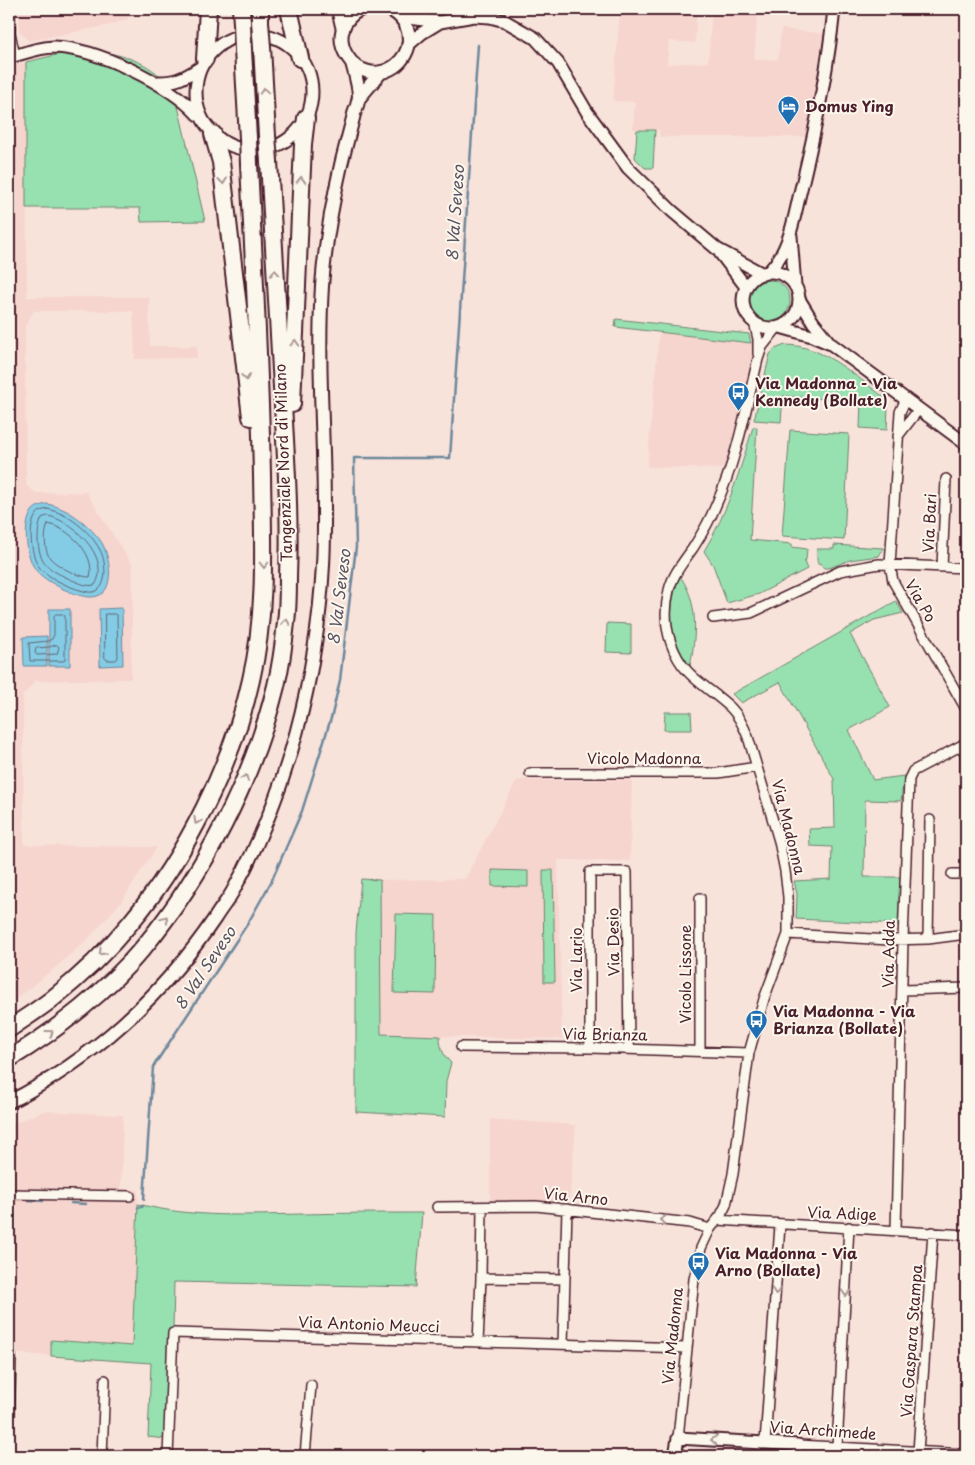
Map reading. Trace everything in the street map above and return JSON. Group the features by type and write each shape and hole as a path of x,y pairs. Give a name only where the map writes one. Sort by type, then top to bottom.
{"highway":[{"path":"203,63 208,9"},
{"path":"289,9 300,58"},
{"name":"Tangenziale Nord di Milano","path":"9,1059 62,1024 103,988 136,956 180,899 209,853 241,787 277,685 287,619 289,514 260,15"},
{"name":"Tangenziale Nord di Milano","path":"9,1029 52,1000 96,959 131,922 173,862 210,796 238,729 252,678 263,596 263,516 258,342 242,16"},
{"path":"289,514 303,144 306,118"},
{"path":"212,134 221,162 263,516"}],"main road":[{"path":"338,9 343,30 343,48 352,63 359,98"},
{"path":"343,30 348,19 361,9"},
{"path":"352,63 368,72 381,72 393,67 403,58 408,45 407,28 401,17 389,9"},
{"path":"9,1102 32,1090 84,1056 127,1020 166,981 200,939 234,890 273,804 298,725 311,665 319,608 324,536 320,379 323,282 334,198 359,98 381,72"}],"street":[{"path":"10,9 12,56 52,47 72,49 109,60 170,91 188,104 202,119"},
{"path":"834,9 818,121 790,232 777,262 765,273 754,278 746,287 743,296 743,306 749,318 765,328 779,327 812,336 830,344 966,444"},
{"path":"401,17 440,22 474,16 490,17 505,21 535,38 558,63 587,112 628,168 672,212 717,249 765,273 780,274 795,286"},
{"path":"408,45 422,33 440,22"},
{"path":"153,82 170,83 178,80 203,63 219,46 237,36 252,34 267,36 277,39 294,50 308,70 312,92 306,118 297,131 277,146 260,150 234,148 212,134 198,111 195,93 203,63"},
{"path":"790,232 795,286 799,299 813,322 830,344"},
{"path":"717,249 746,287"},
{"path":"779,327 793,318 799,299"},
{"name":"Via Madonna","path":"754,322 758,339 758,359"},
{"name":"Via Madonna","path":"675,1456 694,1279 700,1250 710,1229 726,1205 733,1174 749,1053 764,999 788,934 788,897 779,841 748,738 739,718 732,709 689,674 675,653 668,633 666,611 672,580 703,532 724,487 762,347 779,327"},
{"name":"Via Po","path":"906,399 900,412 898,436 890,565 893,581 966,709"},
{"path":"898,436 919,409"},
{"name":"Via Bari","path":"942,567 946,480"},
{"path":"713,618 751,614 840,571 879,564 966,568"},
{"path":"965,743 966,784"},
{"name":"Via Adda","path":"896,1230 903,940 910,776 913,771 930,760 965,743"},
{"name":"Vicolo Madonna","path":"530,772 718,773 757,767"},
{"path":"928,939 930,820"},
{"name":"Via Lario","path":"590,872 590,1048"},
{"name":"Via Desio","path":"590,872 627,872 629,1049"},
{"path":"952,874 966,874"},
{"name":"Vicolo Lissone","path":"700,898 700,1051"},
{"path":"788,934 903,940 966,934"},
{"path":"903,990 966,988"},
{"name":"Via Brianza","path":"461,1047 590,1048 749,1053"},
{"path":"9,1194 130,1196"},
{"name":"Via Arno","path":"437,1208 536,1206 690,1223 710,1229"},
{"path":"478,1342 482,1208"},
{"path":"563,1344 567,1209"},
{"name":"Via Adige","path":"717,1220 780,1225 822,1224 966,1235"},
{"path":"765,1443 780,1225"},
{"path":"837,1447 849,1227"},
{"name":"Via Gaspara Stampa","path":"918,1452 933,1232"},
{"path":"481,1278 565,1279"},
{"name":"Via Antonio Meucci","path":"168,1456 173,1333 686,1348"},
{"path":"9,1428 11,1356"},
{"path":"102,1456 105,1380"},
{"path":"305,1456 311,1385"},
{"name":"Via Archimede","path":"678,1438 765,1443 798,1451 837,1447 966,1454"}],"shaded area":[{"path":"20,9 140,9 127,19 110,25 29,41 19,32"},
{"path":"620,9 697,9 695,43 669,41 667,64 708,62 712,9 758,9 754,60 778,59 781,29 827,34 810,137 660,137 659,130 633,129 635,102 613,101"},
{"path":"26,62 27,297 149,297 150,346 197,346 197,358 135,359 133,311 34,311 25,327 26,485 36,493 86,492 133,566 131,679 36,681 23,695 24,845 157,847 121,902 88,939 9,1004 9,67"},
{"path":"659,333 754,343 754,362 727,469 647,467"},
{"path":"517,780 632,780 630,861 558,860 562,1039 381,1035 380,880 465,879"},
{"path":"44,1111 123,1115 121,1189 138,1190 132,1347 52,1340 51,1356 9,1353 9,1125"},
{"path":"490,1119 576,1125 569,1205 490,1204"}],"green space":[{"path":"89,51 132,59 152,69 169,87 177,102 205,221 141,222 140,208 26,208 26,62 69,52"},
{"path":"637,130 655,130 653,168 645,168 635,158"},
{"path":"769,280 784,286 790,301 784,316 769,322 754,316 748,301 754,286"},
{"path":"616,319 749,334 751,343 615,327"},
{"path":"785,345 799,346 825,356 850,371 884,397 888,404 887,430 860,428 861,401 783,396 781,422 754,420 770,354 775,349"},
{"path":"753,427 757,427 750,540 792,544 792,547 807,549 804,562 807,569 759,594 727,603 713,565 704,551 727,506"},
{"path":"790,430 849,434 844,540 782,536"},
{"path":"834,545 883,548 879,556 850,560 824,568 820,563 818,564 817,549 834,549"},
{"path":"680,576 686,586 693,608 694,643 690,666 677,645 672,622 673,599"},
{"path":"896,601 903,613 874,620 850,634 890,707 849,730 873,780 904,776 901,801 865,800 864,877 900,877 899,924 796,919 797,894 794,881 831,879 832,847 810,846 809,829 835,828 834,779 780,682 741,703 732,694"},
{"path":"607,623 631,624 631,653 606,652"},
{"path":"665,712 691,712 692,730 664,730"},
{"path":"492,870 528,871 528,887 492,886"},
{"path":"543,870 553,870 555,982 544,982"},
{"path":"361,879 380,880 381,1034 440,1036 442,1051 451,1063 446,1081 445,1117 356,1112 356,933"},
{"path":"396,914 436,915 435,994 394,993"},
{"path":"138,1204 179,1212 220,1215 422,1213 416,1287 174,1282 166,1439 148,1437 151,1363 51,1356 51,1340 132,1346"}],"water":[{"path":"47,504 62,509 76,517 89,528 104,546 110,573 106,590 100,595 86,597 69,592 45,579 35,569 29,556 27,523 33,510"},
{"path":"122,608 123,665 100,666 99,609"},
{"path":"49,609 70,609 70,666 49,666"},
{"path":"47,636 47,666 24,666 23,637"}],"waterway":[{"name":"8 Val Seveso","path":"144,1199 153,1067 248,923 271,882 302,811 332,715 340,680 356,547 354,458 450,458 478,45"},
{"name":"8 Val Seveso","path":"28,1200 43,1201"},
{"name":"8 Val Seveso","path":"71,1203 86,1204"},
{"name":"8 Val Seveso","path":"138,1208 143,1206"}],"place":[{"name":"Domus Ying","path":"789,126"},
{"name":"Via Madonna - Via Kennedy (Bollate)","path":"739,412"},
{"name":"Via Madonna - Via Brianza (Bollate)","path":"757,1040"},
{"name":"Via Madonna - Via Arno (Bollate)","path":"699,1282"}]}
